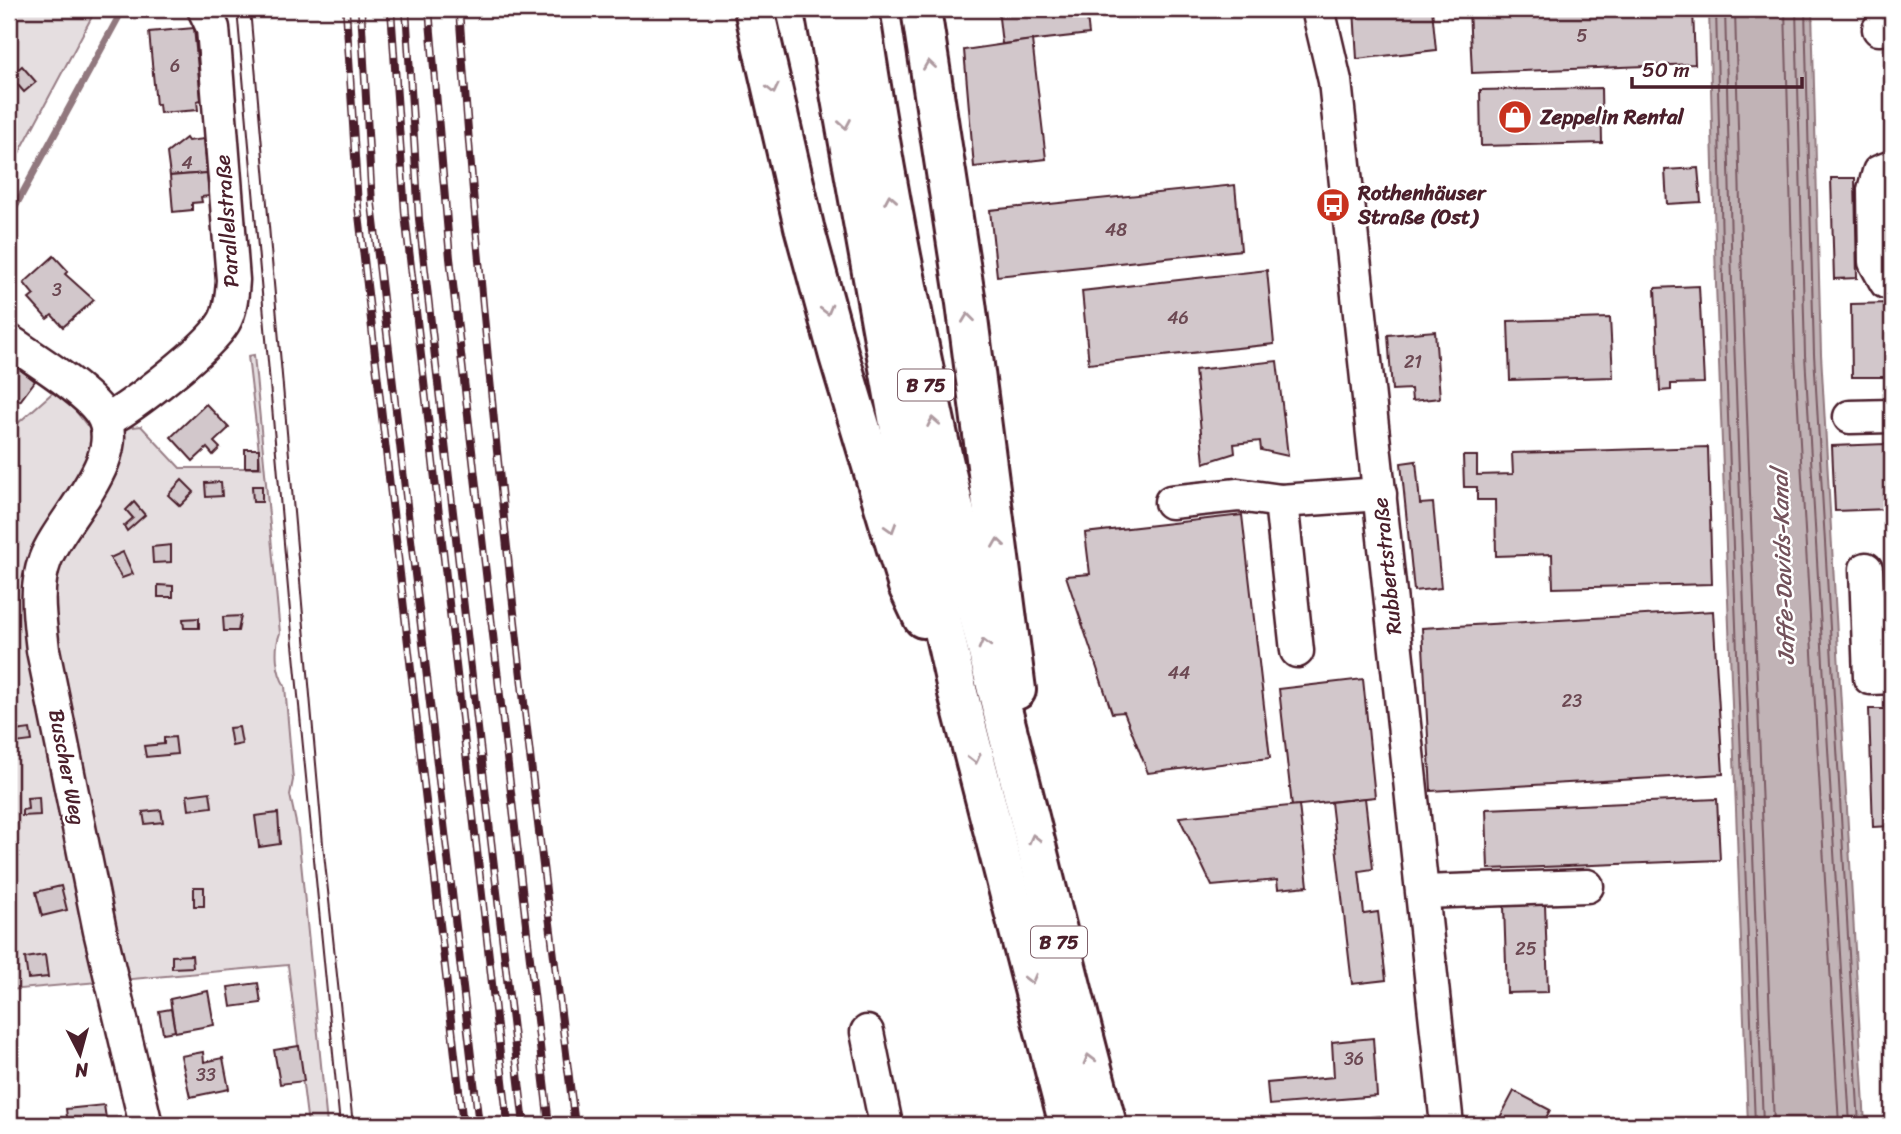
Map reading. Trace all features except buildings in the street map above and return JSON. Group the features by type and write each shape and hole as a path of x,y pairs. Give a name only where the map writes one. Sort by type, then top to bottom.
{"highway":[{"path":"754,9 804,227 847,382 908,586 958,693"},
{"name":"B 75","path":"824,9 905,457 958,693 1069,1125"},
{"name":"B 75","path":"859,9 899,246 938,445 979,625 1107,1125"},
{"name":"B 75","path":"921,9 966,303 1010,637 1017,702 1014,757"}],"street":[{"name":"Parallelstraße","path":"106,421 138,400 198,349 217,331 229,309 233,280 213,28 204,9"},
{"name":"Rubbertstraße","path":"1318,9 1335,81 1447,1125"},
{"path":"1892,167 1879,172 1874,190 1875,262 1885,282 1892,283"},
{"path":"9,341 90,402 106,421"},
{"path":"1850,417 1892,416"},
{"name":"Buscher Weg","path":"106,421 107,456 45,559 39,604 43,650 100,931 146,1125"},
{"path":"1171,502 1246,495 1281,501 1380,494"},
{"path":"1281,501 1297,652"},
{"path":"1866,569 1870,678 1892,677"},
{"path":"1423,892 1587,886"},
{"path":"867,1032 886,1125"}],"shaded area":[{"path":"9,9 96,9 9,172"},
{"path":"254,355 280,633 277,660 285,686 293,780 290,795 298,832 327,1125 308,1125 288,965 9,990 9,431 58,388 92,432 141,426 180,468 261,468 248,356"}],"water":[{"name":"Jaffe-Davids-Kanal","path":"1709,9 1812,9 1821,354 1865,1125 1748,1125 1716,284"}],"waterway":[{"path":"9,218 123,9"}],"tram line":[{"path":"237,9 292,634 340,1125"},
{"path":"250,9 323,844 353,1125"}],"railway":[{"path":"346,9 358,206 463,1125"},
{"path":"361,9 372,204 479,1125"},
{"path":"391,9 405,214 508,1125"},
{"path":"406,9 419,219 524,1125"},
{"path":"429,9 450,258 549,1125"},
{"path":"459,9 481,289 509,568 575,1125"}],"place":[{"name":"Zeppelin Rental","path":"1515,117"},
{"name":"Rothenhäuser Straße (Ost)","path":"1333,205"}]}
